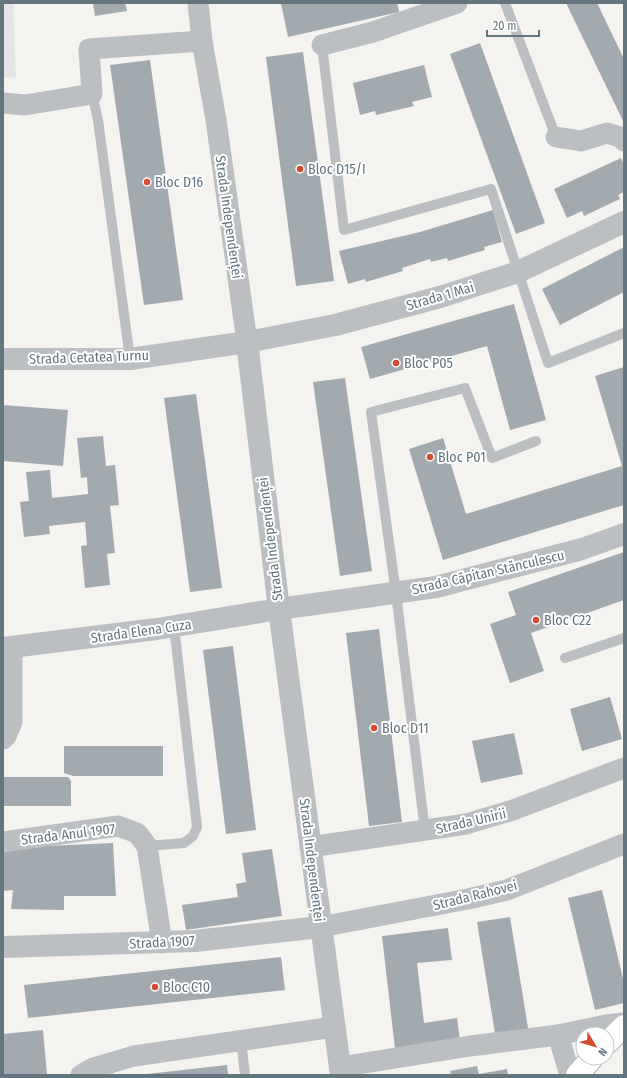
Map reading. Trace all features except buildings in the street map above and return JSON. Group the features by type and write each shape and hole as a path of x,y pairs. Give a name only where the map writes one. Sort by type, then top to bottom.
{"main road":[{"path":"615,1035 624,1026"},
{"path":"577,1075 585,1066"}],"street":[{"name":"Strada Independenței","path":"198,3 202,40 216,120 246,342 320,927 340,1071"},
{"path":"322,45 373,32 457,3"},
{"path":"3,103 25,105 92,94 89,49 202,40"},
{"path":"556,137 581,141 607,133 623,138 624,141"},
{"name":"Strada 1 Mai","path":"246,342 343,323 440,297 518,272 624,222"},
{"name":"Strada Cetatea Turnu","path":"3,359 130,358 246,342"},
{"name":"Strada Căpitan Stănculescu","path":"279,609 436,587 582,549 624,534"},
{"name":"Strada Elena Cuza","path":"8,648 174,626 279,609"},
{"path":"3,738 6,736 12,722 8,648"},
{"name":"Strada Unirii","path":"310,847 466,824 513,810 624,768"},
{"name":"Strada Anul 1907","path":"3,842 118,826 137,833 147,846"},
{"name":"Strada Rahovei","path":"320,927 461,901 507,890 624,844"},
{"path":"147,846 162,943"},
{"name":"Strada 1907","path":"3,947 195,941 320,927"},
{"path":"340,1071 470,1046 558,1035 606,1025 624,1023"},
{"path":"81,1075 93,1068 134,1056 334,1027"},
{"path":"558,1035 570,1075"}],"lane":[{"path":"505,3 556,137"},
{"path":"322,45 344,230 491,189 548,363 624,333"},
{"path":"92,94 98,120 130,358"},
{"path":"424,831 396,593 371,412 465,388 492,458 536,441"},
{"path":"147,846 184,843 193,836 197,827 174,626"},
{"path":"566,658 624,638"},
{"path":"241,1040 245,1075"}],"shaded area":[{"path":"3,3 13,3 16,78 3,77"}],"place":[{"name":"Bloc D15/I","path":"300,169"},
{"name":"Bloc D16","path":"147,182"},
{"name":"Bloc P05","path":"396,363"},
{"name":"Bloc P01","path":"430,457"},
{"name":"Bloc C22","path":"536,620"},
{"name":"Bloc D11","path":"374,728"},
{"name":"Bloc C10","path":"155,987"}]}
